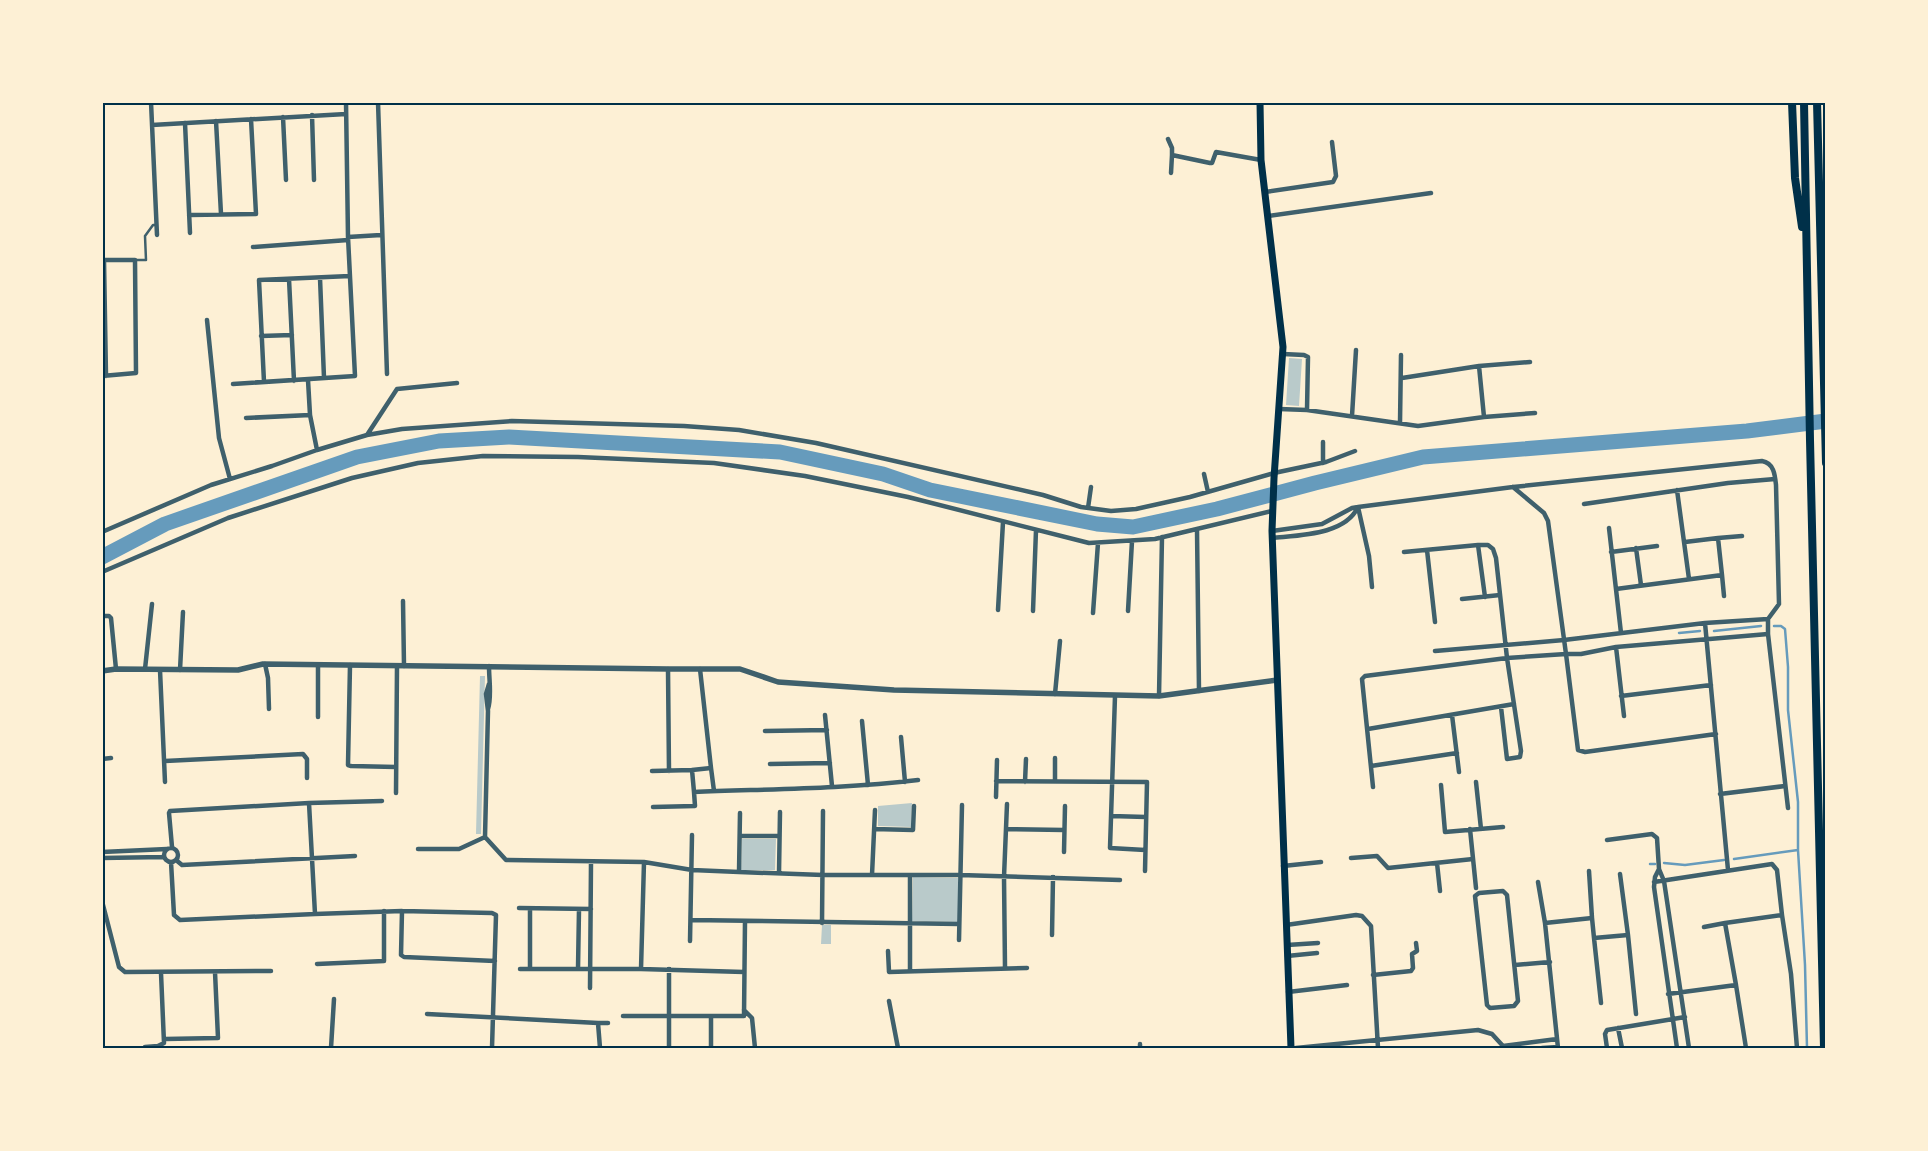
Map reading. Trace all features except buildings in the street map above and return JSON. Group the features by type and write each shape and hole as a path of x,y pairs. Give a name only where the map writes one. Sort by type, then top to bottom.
{"highway":[{"path":"1792,102 1795,178 1806,264"},
{"path":"1804,102 1824,1048"},
{"path":"1817,102 1826,464"}],"main road":[{"path":"1260,102 1261,160 1283,354 1274,476 1272,534 1291,1048"}],"street":[{"path":"151,102 157,235"},
{"path":"233,384 355,376 348,239 346,102"},
{"path":"378,102 387,374"},
{"path":"152,125 346,114"},
{"path":"312,115 314,180"},
{"path":"283,117 286,180"},
{"path":"189,215 256,214 251,119"},
{"path":"216,121 221,214"},
{"path":"185,123 190,233"},
{"path":"1168,139 1172,148 1171,173"},
{"path":"1265,192 1333,182 1336,176 1332,142"},
{"path":"1172,155 1210,163 1216,152 1261,160"},
{"path":"1268,216 1432,193"},
{"path":"253,247 381,235"},
{"path":"104,260 135,260 136,373 104,376 104,260"},
{"path":"264,382 259,280 350,276"},
{"path":"320,278 324,378"},
{"path":"289,279 294,380"},
{"path":"207,320 219,438 230,479"},
{"path":"261,336 292,335"},
{"path":"1352,416 1356,350"},
{"path":"1283,354 1308,356 1307,410"},
{"path":"1400,423 1402,355"},
{"path":"1402,378 1480,366 1530,362"},
{"path":"1480,366 1484,417"},
{"path":"308,380 310,415 317,450"},
{"path":"367,435 397,389 457,383"},
{"path":"1279,409 1307,410 1400,423 1407,426 1536,413"},
{"path":"246,418 310,415"},
{"path":"102,532 191,493 367,435 402,429 512,421 684,426 739,430 816,443 1088,508 1111,511 1136,509 1274,476 1323,463 1355,451"},
{"path":"1323,442 1323,463"},
{"path":"102,572 228,518 352,478 418,463 482,456 578,457 714,463 805,476 908,497 1078,541 1098,543 1132,541 1197,530 1273,508"},
{"path":"1272,534 1322,524 1352,508 1358,507 1513,487 1762,461 1768,463 1772,466 1775,479 1779,604 1768,619 1768,634 1788,808"},
{"path":"1204,474 1208,492"},
{"path":"1584,504 1728,483 1775,479"},
{"path":"1088,508 1090,487"},
{"path":"1513,487 1544,513 1548,521 1578,750 1585,752 1716,734"},
{"path":"1677,490 1689,579"},
{"path":"1272,534 1311,533 1332,528 1354,516 1358,507"},
{"path":"1358,507 1369,556 1372,588"},
{"path":"998,610 1003,522"},
{"path":"1609,528 1622,633"},
{"path":"1032,611 1036,530"},
{"path":"1197,530 1199,691"},
{"path":"1685,542 1742,536"},
{"path":"1159,696 1162,537"},
{"path":"1718,538 1724,596"},
{"path":"1128,611 1132,541"},
{"path":"1093,613 1098,543"},
{"path":"1404,552 1486,544 1493,549 1496,558 1507,658 1521,751 1518,759 1507,758 1501,707"},
{"path":"1478,545 1485,597"},
{"path":"1611,552 1657,546"},
{"path":"1636,548 1641,585"},
{"path":"1427,550 1435,622"},
{"path":"1616,589 1722,575"},
{"path":"1462,599 1500,595"},
{"path":"403,601 404,666"},
{"path":"145,669 152,604"},
{"path":"180,670 183,612"},
{"path":"102,616 111,618 116,669"},
{"path":"1435,651 1564,641 1705,624 1768,619"},
{"path":"1705,624 1728,870"},
{"path":"1373,787 1362,679 1364,676 1507,658 1566,652 1581,654 1616,647 1768,634"},
{"path":"1055,694 1060,641"},
{"path":"1616,647 1624,716"},
{"path":"102,671 116,669 238,670 265,664 668,669 740,668 778,682 875,689 1115,696 1159,696 1277,681"},
{"path":"265,664 270,708"},
{"path":"318,665 318,717"},
{"path":"350,665 348,765 396,768"},
{"path":"396,793 397,666"},
{"path":"489,666 485,837 506,860 644,862 692,870 779,874 960,875 1120,880"},
{"path":"668,669 669,771"},
{"path":"700,669 714,791"},
{"path":"160,670 165,782"},
{"path":"1621,696 1712,685"},
{"path":"1115,696 1110,848 1145,850"},
{"path":"1368,728 1514,704"},
{"path":"826,715 832,786"},
{"path":"1452,715 1459,772"},
{"path":"862,721 868,785"},
{"path":"766,731 827,730"},
{"path":"901,737 905,782"},
{"path":"1371,766 1457,753"},
{"path":"165,761 303,754 307,759 307,778"},
{"path":"102,759 111,758"},
{"path":"1055,758 1056,780"},
{"path":"1025,782 1026,759"},
{"path":"996,760 996,797"},
{"path":"770,764 830,763"},
{"path":"652,771 711,768"},
{"path":"653,807 695,806 692,770"},
{"path":"694,792 868,785 918,780"},
{"path":"996,781 1147,782 1145,871"},
{"path":"1476,782 1481,828"},
{"path":"1441,785 1445,832 1503,826"},
{"path":"1720,794 1785,786"},
{"path":"164,857 169,848 168,813 170,811 382,801"},
{"path":"309,803 314,914"},
{"path":"1004,968 1004,877 1007,804"},
{"path":"959,940 962,805"},
{"path":"874,829 913,830 914,806"},
{"path":"1064,852 1065,806"},
{"path":"872,875 875,810"},
{"path":"822,922 823,811"},
{"path":"739,872 740,812"},
{"path":"779,874 780,812"},
{"path":"1111,816 1146,817"},
{"path":"1006,829 1064,830"},
{"path":"1470,830 1476,888"},
{"path":"1606,840 1654,834 1656,838 1659,869 1664,881 1689,1048"},
{"path":"690,941 692,835"},
{"path":"740,836 780,836"},
{"path":"418,849 459,849 485,837"},
{"path":"102,852 176,849 178,853 174,861 174,915 180,920 384,911 494,913 497,917 492,1048"},
{"path":"102,858 164,857 182,865 355,856"},
{"path":"1350,858 1377,856 1388,868 1473,858"},
{"path":"590,988 591,862"},
{"path":"641,969 644,862"},
{"path":"1283,866 1321,862"},
{"path":"1437,862 1440,891"},
{"path":"1654,882 1728,870 1774,865 1777,870 1791,974 1797,1048"},
{"path":"1659,869 1654,882 1668,994 1677,1048"},
{"path":"1589,871 1601,1003"},
{"path":"1620,874 1636,1014"},
{"path":"910,875 910,971"},
{"path":"1052,935 1054,877"},
{"path":"1538,882 1550,962 1558,1048 1542,1048"},
{"path":"1503,891 1507,895 1515,965 1517,1004 1489,1008 1487,1005 1475,899 1479,893 1503,891"},
{"path":"102,901 119,967 126,972 271,971"},
{"path":"519,908 591,909"},
{"path":"530,909 530,968"},
{"path":"578,969 579,909"},
{"path":"317,964 384,961 384,911"},
{"path":"402,911 401,955 404,957 495,961"},
{"path":"1704,928 1782,915"},
{"path":"1286,924 1362,916 1371,926 1378,1048"},
{"path":"1545,923 1592,918"},
{"path":"690,920 959,924"},
{"path":"624,1016 744,1016 744,921"},
{"path":"1725,923 1746,1048"},
{"path":"1594,938 1628,935"},
{"path":"1287,945 1318,942"},
{"path":"1373,975 1411,971 1412,954 1417,951 1416,943"},
{"path":"888,951 889,972 1026,968"},
{"path":"1287,956 1317,953"},
{"path":"1515,965 1550,962"},
{"path":"520,968 744,972"},
{"path":"669,970 669,1048"},
{"path":"165,1038 218,1038 215,972"},
{"path":"146,1047 162,1045 165,1038 161,973"},
{"path":"1288,992 1347,985"},
{"path":"1668,994 1736,985"},
{"path":"331,1048 334,999"},
{"path":"888,1001 898,1048"},
{"path":"744,1010 752,1018 755,1048"},
{"path":"427,1014 494,1019 608,1023"},
{"path":"711,1016 711,1048"},
{"path":"1607,1048 1605,1031 1684,1018"},
{"path":"598,1024 600,1048"},
{"path":"1618,1028 1622,1048"},
{"path":"1296,1048 1478,1030 1492,1034 1503,1046 1557,1039"}],"lane":[{"path":"135,260 146,260 146,236 153,225 156,225"}],"shaded area":[{"path":"1289,358 1302,359 1299,406 1286,405"},
{"path":"480,676 485,676 481,834 476,834"},
{"path":"912,803 911,827 878,826 878,806"},
{"path":"742,839 776,839 775,870 741,870"},
{"path":"913,877 958,878 958,922 912,921"},
{"path":"822,925 831,925 831,944 821,944"}],"waterway":[{"path":"102,557 165,524 357,457 439,441 509,437 780,452 883,474 930,490 1097,524 1133,527 1217,509 1423,457 1747,431 1826,421"},
{"path":"1714,631 1761,626"},
{"path":"1774,626 1781,626 1785,629 1788,667 1788,710 1798,802 1798,850 1805,965 1807,1048"},
{"path":"1679,633 1700,631"},
{"path":"1734,859 1798,850"},
{"path":"1664,863 1685,865 1724,860"},
{"path":"1650,864 1655,864"}]}
